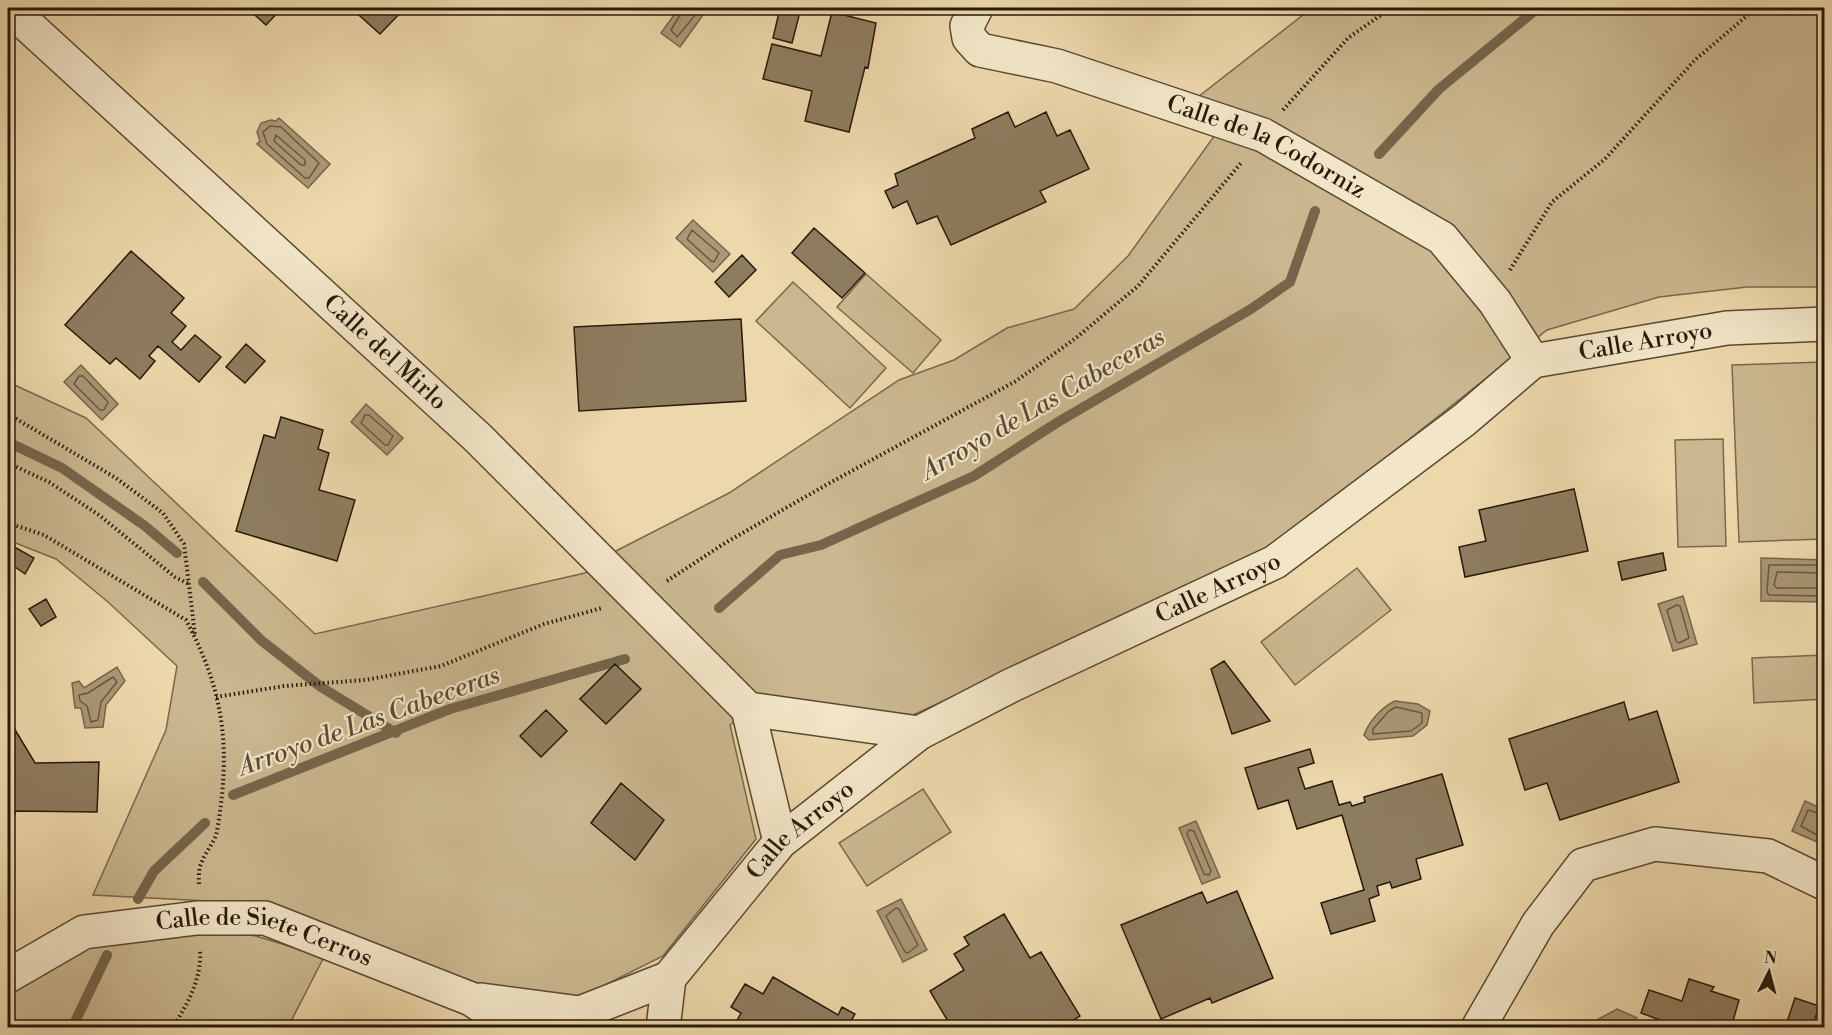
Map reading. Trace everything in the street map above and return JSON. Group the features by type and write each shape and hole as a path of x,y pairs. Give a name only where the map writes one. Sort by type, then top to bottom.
{"street":[{"name":"Calle del Mirlo","path":"9,8 478,438 748,709"},
{"name":"Calle de la Codorniz","path":"976,8 968,26 969,38 980,50 1057,66 1263,135 1442,238 1490,296 1533,361"},
{"name":"Calle Arroyo","path":"471,999 580,1013 669,978 780,842 919,733 1012,685 1275,562 1464,420 1533,361 1727,328 1824,324"},
{"path":"780,842 748,709 919,733"},
{"path":"1478,1028 1538,924 1583,865 1655,844 1768,856 1824,883"},
{"name":"Calle de Siete Cerros","path":"8,976 84,932 197,918 265,918 471,999 516,1028"},
{"path":"663,1028 669,978"}],"path":[{"path":"216,697 284,686 365,680 441,666 544,624 639,599 725,543 1016,381 1076,338 1138,286 1299,90 1348,38 1390,8"},
{"path":"1490,296 1514,263 1552,202 1605,159 1695,60 1756,8"},
{"path":"8,414 116,478 163,513 184,544 196,639"},
{"path":"8,462 49,482 99,515 176,577 189,584"},
{"path":"8,523 44,535 186,620 196,639 216,697 223,720 225,769 217,834 200,866 197,918 201,962 187,1006 172,1028"}],"shaded area":[{"path":"1312,8 1824,8 1824,287 1747,287 1659,297 1547,330 1266,553 913,715 764,699 730,725 756,839 663,956 573,1001 474,988 265,904 93,895 166,730 177,666 108,602 56,559 8,540 8,382 86,418 315,634 585,573 616,551 729,493 899,380 954,360 1007,328 1074,309 1128,256 1215,135 1198,97"},
{"path":"866,274 941,340 913,373 837,307"},
{"path":"793,282 886,368 850,408 756,321"},
{"path":"1821,362 1824,539 1739,542 1732,365"},
{"path":"1723,439 1726,546 1678,547 1675,440"},
{"path":"1357,568 1391,610 1295,685 1261,642"},
{"path":"1824,655 1824,699 1754,703 1752,658"},
{"path":"923,789 951,832 867,886 839,843"},
{"path":"197,927 256,936 324,957 288,1027 8,1027 8,993 89,947"}],"water":[{"path":"679,8 708,8 680,47 661,33"},
{"path":"279,118 330,164 308,188 257,144 260,141 257,132 261,123 276,121"},
{"path":"693,220 730,254 713,272 676,238"},
{"path":"81,365 118,404 102,420 64,382"},
{"path":"366,404 403,438 387,455 351,422"},
{"path":"1761,558 1824,560 1824,602 1761,601"},
{"path":"1683,596 1697,644 1673,651 1658,604"},
{"path":"117,667 125,681 106,705 103,727 85,728 81,708 75,708 72,683 79,681 84,688"},
{"path":"1395,701 1418,704 1430,711 1427,725 1413,736 1369,740 1364,735 1369,725 1381,711"},
{"path":"1805,801 1824,810 1824,845 1792,831"},
{"path":"1196,821 1220,877 1202,884 1179,828"},
{"path":"901,899 927,950 903,962 877,911"},
{"path":"1617,1009 1637,1018 1633,1027 1584,1027"}],"building":[{"path":"247,8 282,8 266,25"},
{"path":"351,8 405,8 380,34"},
{"path":"780,8 801,8 792,43 773,38"},
{"path":"832,12 876,23 868,68 865,67 849,132 805,121 812,91 763,79 772,44 821,56"},
{"path":"1008,112 1015,127 1046,112 1057,136 1070,130 1089,169 1040,191 1046,202 951,245 937,216 917,224 907,201 893,208 885,191 898,185 895,174 975,138 972,129"},
{"path":"814,228 865,273 842,298 792,253"},
{"path":"131,251 184,298 171,313 186,326 172,342 181,350 195,335 221,357 199,382 158,346 149,356 155,361 140,379 116,358 110,364 65,325"},
{"path":"742,255 756,270 729,297 715,282"},
{"path":"741,319 746,401 579,411 574,327"},
{"path":"246,344 265,361 245,383 226,367"},
{"path":"281,417 323,430 318,449 329,453 319,490 355,500 337,561 236,531 264,435 275,438"},
{"path":"1574,489 1588,551 1465,577 1459,547 1486,541 1479,510"},
{"path":"9,544 34,558 25,574 8,562"},
{"path":"1663,553 1666,570 1622,580 1618,562"},
{"path":"46,599 56,617 41,626 29,609"},
{"path":"1224,661 1270,721 1232,734 1211,669"},
{"path":"615,664 641,689 606,724 580,699"},
{"path":"1624,702 1629,720 1657,711 1679,782 1560,820 1547,783 1525,790 1509,739"},
{"path":"546,710 567,731 541,757 520,736"},
{"path":"8,718 35,763 99,762 97,812 16,811 8,829"},
{"path":"1310,749 1314,763 1298,768 1305,789 1332,781 1339,805 1350,802 1352,806 1365,802 1364,797 1442,774 1463,845 1416,859 1421,879 1392,888 1390,882 1377,886 1379,895 1369,899 1375,921 1331,934 1321,903 1364,890 1342,815 1297,829 1288,800 1258,809 1245,768"},
{"path":"621,783 664,820 635,860 591,823"},
{"path":"1237,891 1273,978 1212,1003 1210,998 1161,1019 1121,925 1202,892 1207,903"},
{"path":"1004,914 1030,958 1041,952 1080,1016 1061,1028 952,1028 930,991 964,970 954,954 969,945 964,937"},
{"path":"773,977 838,1015 842,1007 855,1014 847,1028 733,1028 741,1013 731,1007 745,984 763,994"},
{"path":"1689,979 1714,987 1711,991 1739,1000 1731,1028 1657,1028 1660,1020 1641,1013 1649,990 1682,1001"},
{"path":"1795,998 1819,1006 1812,1028 1785,1028"}],"waterway":[{"name":"Arroyo de Las Cabeceras","path":"1379,154 1439,89 1538,8"},
{"name":"Arroyo de Las Cabeceras","path":"719,608 780,555 821,545 974,476 1058,422 1251,309 1290,282 1315,211"},
{"path":"8,442 62,468 145,526 177,553"},
{"path":"203,582 262,641 321,687 396,733"},
{"name":"Arroyo de Las Cabeceras","path":"233,795 450,709 625,659"},
{"name":"Arroyo de Las Cabeceras","path":"138,899 154,871 205,823"},
{"name":"Arroyo de Las Cabeceras","path":"72,1028 107,955"}]}
